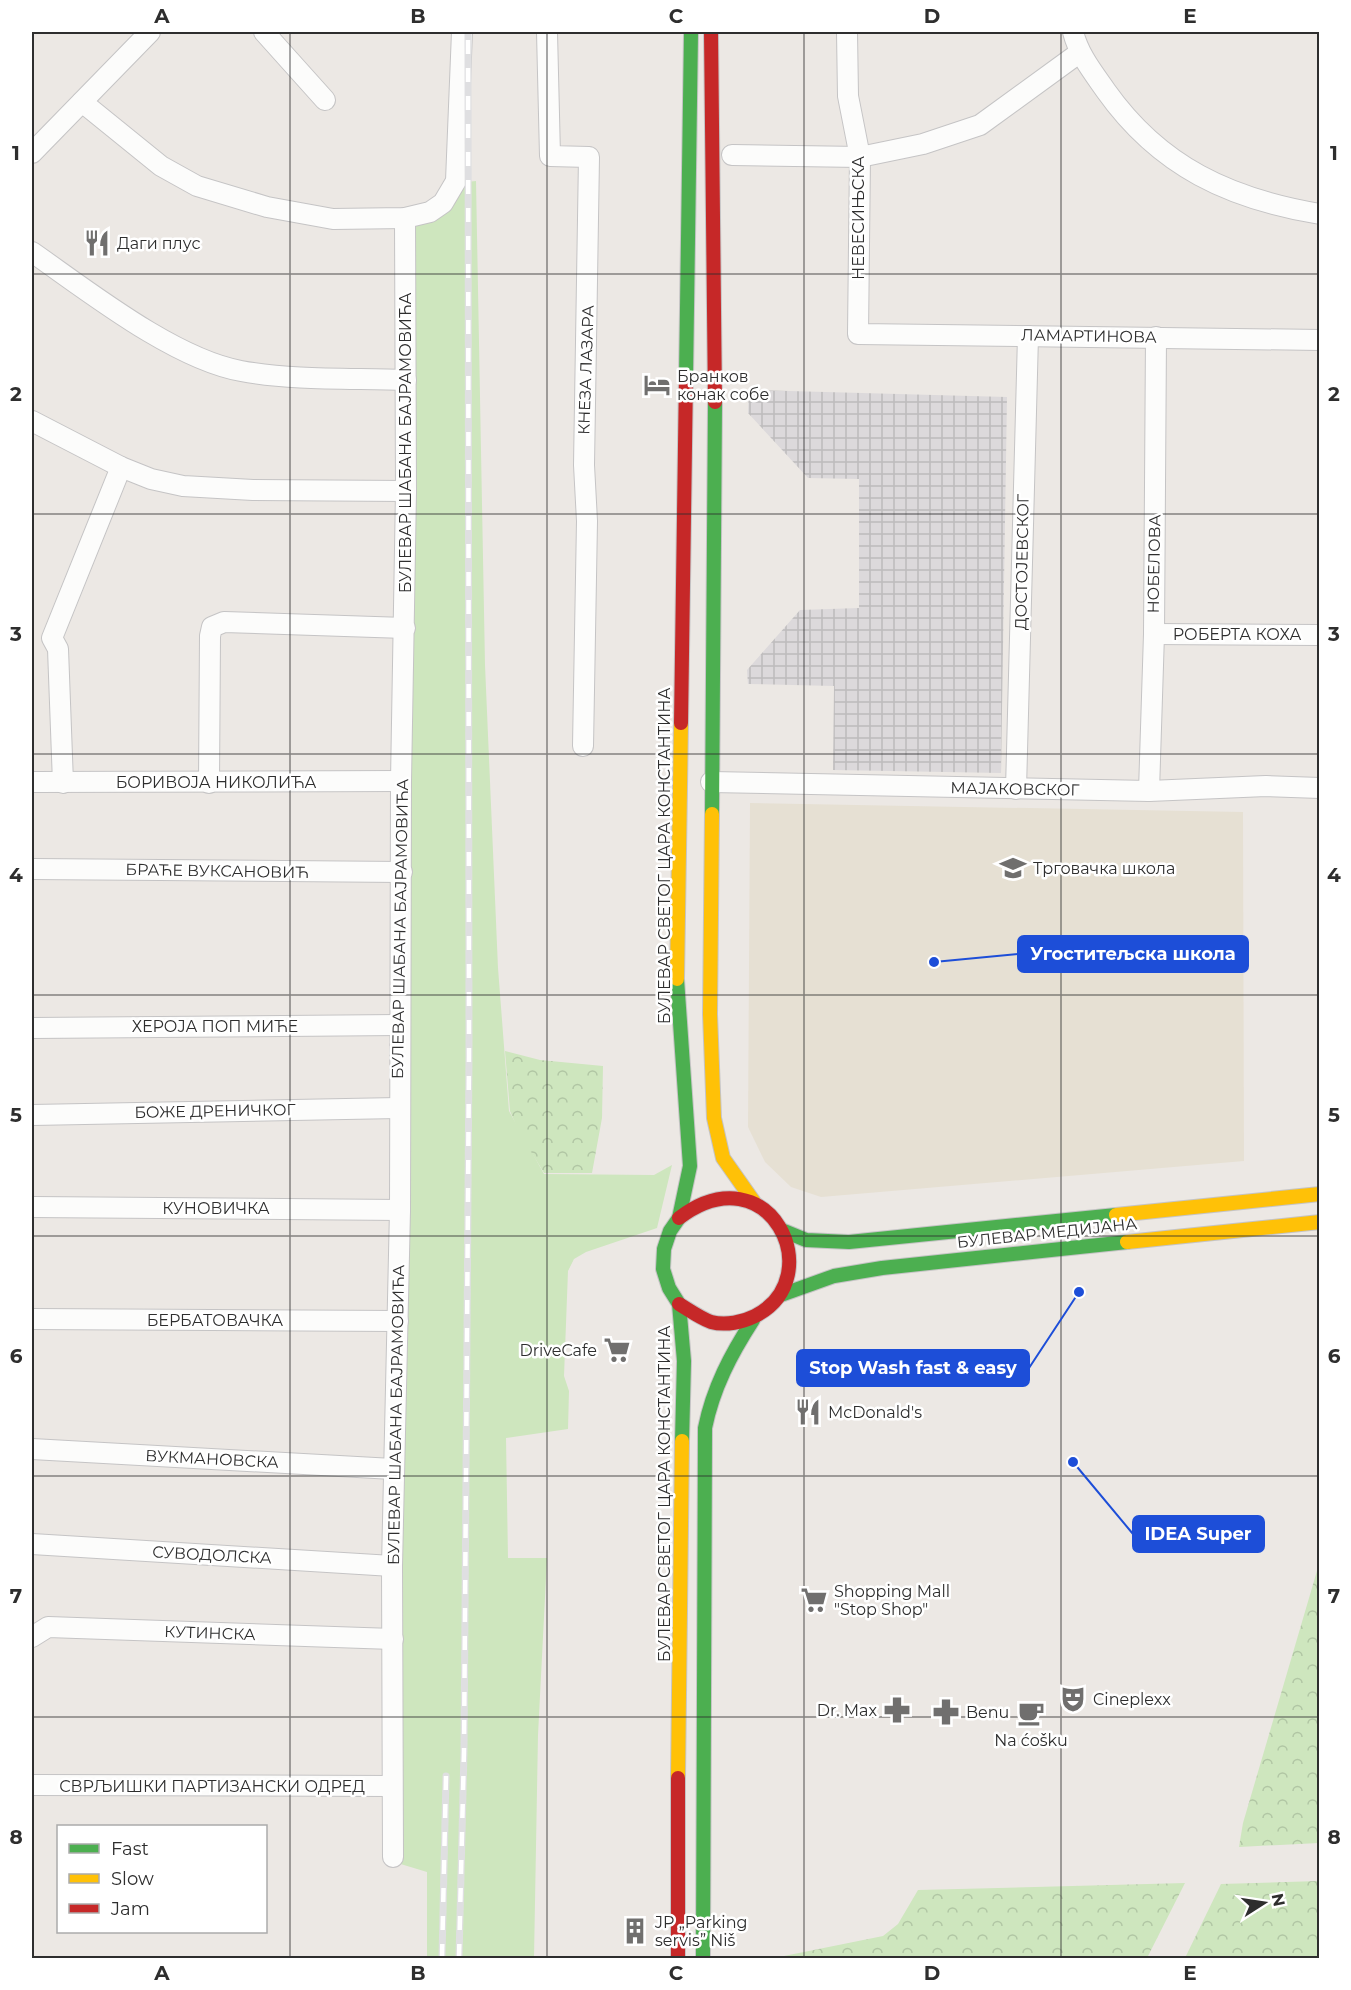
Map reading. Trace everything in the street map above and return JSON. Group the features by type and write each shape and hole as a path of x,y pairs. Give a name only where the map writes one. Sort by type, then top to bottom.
{"main road":[{"name":"БУЛЕВАР СВЕТОГ ЦАРА КОНСТАНТИНА","path":"678,1959 679,1566 684,1361 679,1304 669,1288 663,1269 664,1249 670,1231 679,1218 690,1166 677,982 691,32"},
{"path":"703,1959 705,1428 708,1404 724,1365 753,1320 781,1295 789,1275 790,1252 784,1231 771,1214 754,1202 723,1158 714,1118 710,1014 715,409 711,32"},
{"name":"БУЛЕВАР МЕДИЈАНА","path":"784,1231 806,1240 849,1242 1320,1194"},
{"path":"679,1218 695,1205 714,1198 734,1197 754,1202"},
{"name":"БУЛЕВАР МЕДИЈАНА","path":"781,1295 834,1276 882,1268 1320,1222"},
{"path":"679,1304 695,1317 714,1324 734,1325 753,1320"}],"street":[{"path":"32,153 150,32"},
{"path":"264,32 325,100"},
{"path":"82,102 161,166 197,186 267,207 333,219 405,218 430,212 443,203 456,181 462,32"},
{"name":"КНЕЗА ЛАЗАРА","path":"547,32 550,156 589,157 584,465 587,521 583,746"},
{"name":"НЕВЕСИЊСКА","path":"848,32 848,96 860,157 858,334"},
{"path":"1072,32 1079,53 1114,102 1156,147 1194,174 1234,193 1283,208 1320,214"},
{"path":"732,155 860,157 923,144 980,126 1079,53"},
{"name":"БУЛЕВАР ШАБАНА БАЈРАМОВИЋА","path":"393,1857 392,1566 400,1210 398,1108 405,628 405,218"},
{"path":"32,252 131,320 196,356 240,371 406,380"},
{"name":"ЛАМАРТИНОВА","path":"858,334 1320,340"},
{"name":"ДОСТОЈЕВСКОГ","path":"1016,789 1028,336"},
{"name":"НОБЕЛОВА","path":"1149,791 1154,634 1156,337"},
{"path":"32,421 122,467 151,479 218,489 406,491"},
{"path":"63,783 58,649 52,638 122,467"},
{"path":"209,783 210,636 212,627 224,622 405,628"},
{"name":"РОБЕРТА КОХА","path":"1154,634 1320,635"},
{"name":"БОРИВОЈА НИКОЛИЋА","path":"32,782 401,781"},
{"name":"МАЈАКОВСКОГ","path":"711,782 1149,791 1266,786 1320,788"},
{"name":"БРАЋЕ ВУКСАНОВИЋ","path":"32,869 402,872"},
{"name":"ХЕРОЈА ПОП МИЋЕ","path":"32,1028 399,1025"},
{"name":"БОЖЕ ДРЕНИЧКОГ","path":"32,1115 398,1108"},
{"name":"КУНОВИЧКА","path":"32,1207 400,1210"},
{"name":"БЕРБАТОВАЧКА","path":"32,1319 398,1321"},
{"name":"ВУКМАНОВСКА","path":"32,1449 393,1469"},
{"name":"СУВОДОЛСКА","path":"32,1544 392,1566"},
{"name":"КУТИНСКА","path":"32,1637 48,1627 393,1639"},
{"name":"СВРЉИШКИ ПАРТИЗАНСКИ ОДРЕД","path":"32,1785 392,1786"}],"shaded area":[{"path":"749,390 1007,397 1001,773 833,770 834,686 748,684 747,670 800,610 859,608 859,479 808,478 748,413"},
{"path":"750,803 1243,812 1244,1161 821,1197 791,1187 765,1162 748,1127"}],"green space":[{"path":"476,181 485,665 498,968 509,1111 544,1174 654,1175 672,1165 657,1228 586,1252 574,1259 568,1271 564,1376 569,1391 568,1429 506,1438 508,1558 547,1558 538,1735 534,1958 427,1958 427,1872 394,1862 408,220 457,183"},
{"path":"505,1051 540,1060 603,1066 602,1118 592,1173 544,1173 519,1132 510,1111"},
{"path":"1319,1564 1319,1843 1239,1847 1243,1823"},
{"path":"1319,1881 1319,1958 1185,1958 1221,1884"},
{"path":"1185,1883 1147,1958 784,1958 784,1956 883,1936 898,1924 918,1890"}],"railway":[{"path":"459,1958 464,1751 469,1055 468,32"},
{"path":"442,1958 446,1776"}],"traffic: fast":[{"path":"686,377 691,32"},
{"path":"712,814 715,402"},
{"path":"677,979 690,1166 679,1218 670,1231 664,1249 663,1269 669,1288 679,1304 684,1361 682,1441"},
{"path":"784,1231 806,1240 849,1242 1116,1215"},
{"path":"781,1295 834,1276 882,1268 1127,1242"},
{"path":"703,1958 705,1428 708,1413 724,1372 753,1320"}],"traffic: slow":[{"path":"677,979 681,723"},
{"path":"712,814 710,1014 714,1118 723,1158 754,1202"},
{"path":"1116,1215 1320,1194"},
{"path":"1127,1242 1320,1222"},
{"path":"678,1778 682,1441"}],"traffic: jam":[{"path":"711,32 715,402"},
{"path":"681,723 686,377"},
{"path":"679,1218 711,1201 740,1199 763,1209 779,1227 788,1250 788,1275 777,1298 755,1316 723,1324 711,1322 679,1304"},
{"path":"678,1778 678,1958"}],"place":[{"name":"Даги плус","path":"97,243"},
{"name":"Бранков конак собе","path":"657,385"},
{"name":"Трговачка школа","path":"1013,868"},
{"name":"Угоститељска школа","path":"934,962"},
{"name":"Stop Wash fast & easy","path":"1079,1292"},
{"name":"DriveCafe","path":"617,1350"},
{"name":"McDonald's","path":"808,1412"},
{"name":"IDEA Super","path":"1073,1462"},
{"name":"Shopping Mall \"Stop Shop\"","path":"814,1600"},
{"name":"Cineplexx","path":"1073,1699"},
{"name":"Dr. Max","path":"897,1710"},
{"name":"Benu","path":"946,1712"},
{"name":"Na ćošku","path":"1031,1713"},
{"name":"JP „Parking servis” Niš","path":"635,1931"}]}
